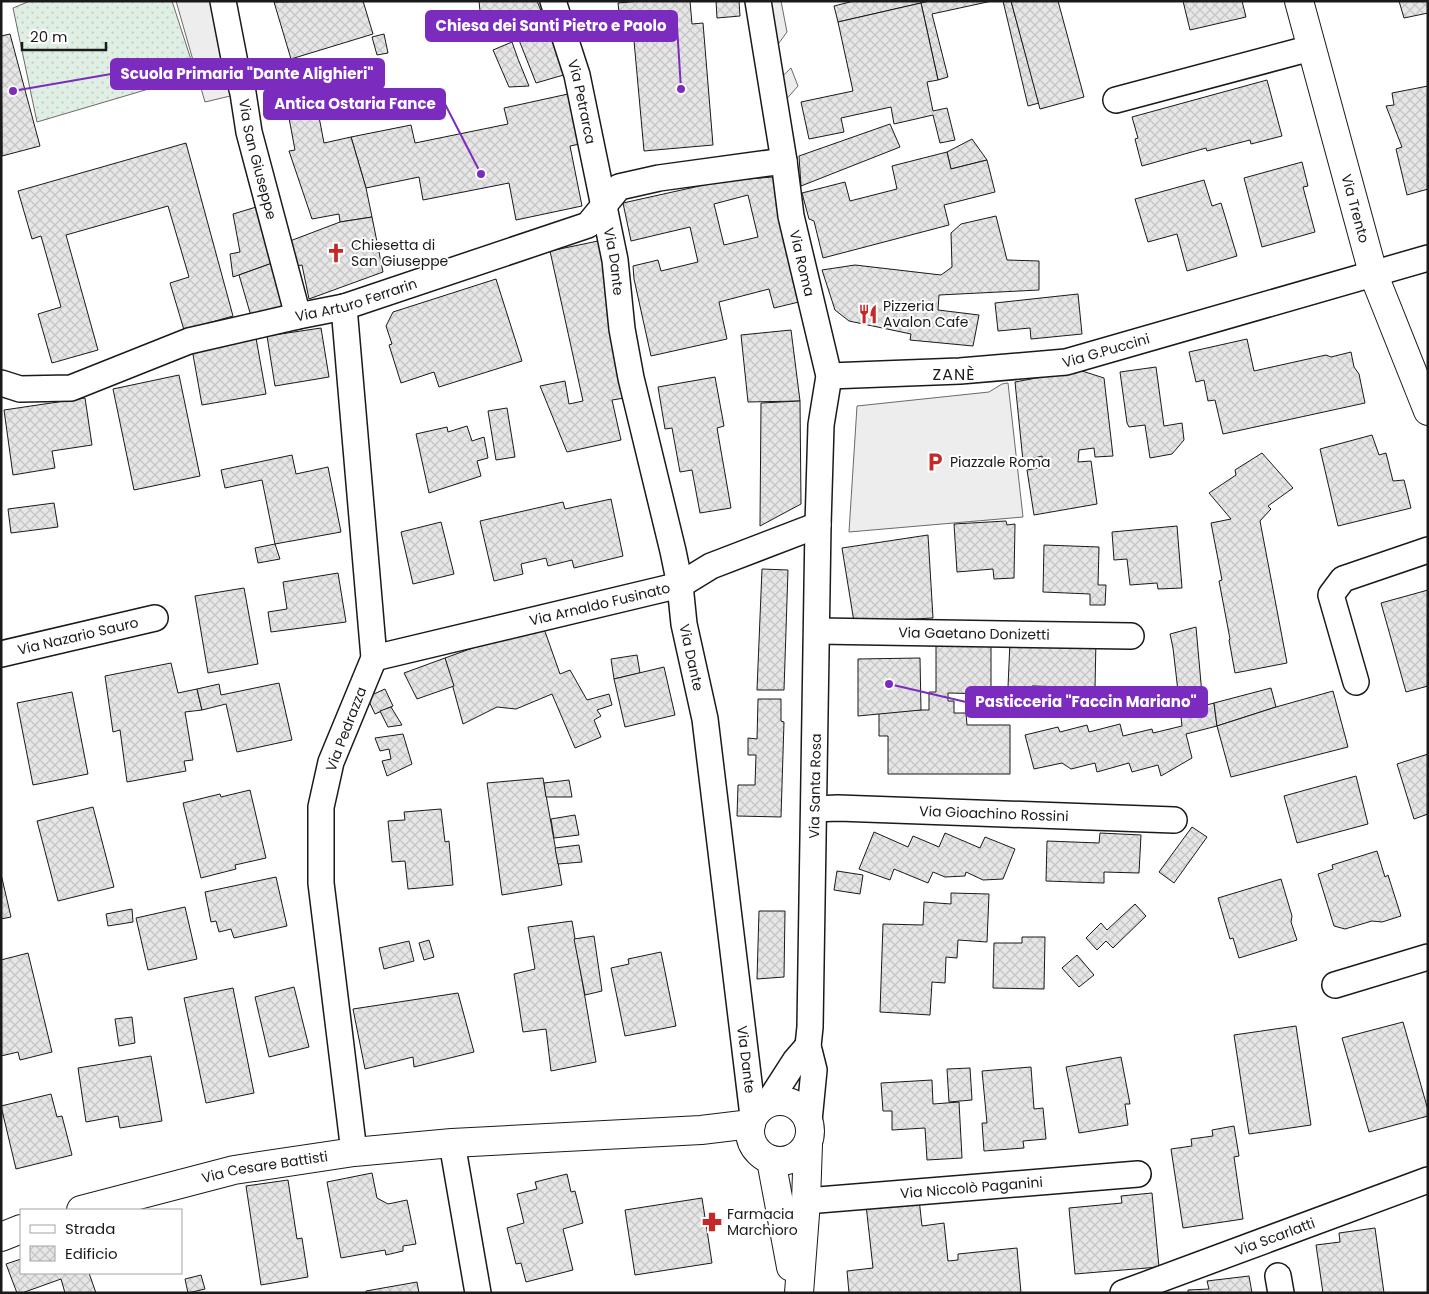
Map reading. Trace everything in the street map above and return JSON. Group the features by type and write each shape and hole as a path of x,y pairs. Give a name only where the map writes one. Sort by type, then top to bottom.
{"street":[{"name":"Via San Giuseppe","path":"223,1 235,63 243,92 249,132 298,316"},
{"name":"Via Petrarca","path":"553,1 577,75 604,205"},
{"name":"Via Roma","path":"758,1 784,161 790,216 829,376 821,425 818,525"},
{"name":"Via Trento","path":"1299,1 1372,273 1428,411"},
{"path":"1116,100 1311,48"},
{"name":"Via Arturo Ferrarin","path":"1,384 20,388 71,388 189,341 344,307 588,226 619,187 659,178 784,161"},
{"name":"Via Dante","path":"604,205 615,260 622,329 631,378 672,546 680,585 684,624 705,719 756,1120"},
{"name":"Via G.Puccini","path":"829,376 960,371 1066,362 1428,258"},
{"name":"Via Pedrazza","path":"344,307 374,658 331,762 321,808 321,883 354,1152"},
{"name":"Via Arnaldo Fusinato","path":"374,658 680,585 711,566 818,525"},
{"name":"Via Santa Rosa","path":"798,1293 814,1070 808,1046 810,1027 818,631 818,525"},
{"path":"1356,682 1331,595 1343,579 1428,550"},
{"name":"Via Nazario Sauro","path":"1,654 155,618"},
{"name":"Via Gaetano Donizetti","path":"818,631 1132,636"},
{"name":"Via Gioachino Rossini","path":"814,808 1174,820"},
{"path":"1335,985 1428,957"},
{"path":"756,1120 777,1100 788,1101 797,1105 805,1112 809,1133 803,1151 788,1160 780,1162 771,1160 754,1148 756,1120 795,1061 808,1046"},
{"name":"Via Cesare Battisti","path":"85,1209 234,1170 354,1152 452,1143 702,1130 756,1120"},
{"path":"452,1143 478,1293"},
{"name":"Via Santa Rosa","path":"771,1160 798,1293"},
{"name":"Via Niccolò Paganini","path":"806,1202 1138,1174"},
{"name":"Via Scarlatti","path":"1123,1293 1428,1180"},
{"path":"1,1238 20,1229"}],"green space":[{"path":"30,1 172,1 196,75 37,122 13,8"}],"shaded area":[{"path":"176,1 223,1 243,93 205,102"},
{"path":"758,1 781,1 787,32 768,58"},
{"path":"791,68 798,86 776,111 771,87"},
{"name":"Piazzale Roma","path":"1008,383 1023,517 849,532 857,406 989,392 1002,384"}],"building":[{"path":"363,1 373,34 291,59 274,2"},
{"path":"479,1 537,1 567,74 536,83 515,30 489,41 481,21"},
{"path":"690,1 692,24 703,23 713,145 644,151 634,41 622,41 618,3"},
{"path":"716,1 739,1 740,16 717,18"},
{"path":"854,1 921,1 921,3 838,22 834,6"},
{"path":"929,1 992,1 932,14 948,77 938,80 921,3"},
{"path":"1003,1 1011,1 1039,103 1028,106"},
{"path":"1011,1 1058,1 1084,97 1040,109"},
{"path":"1183,1 1242,1 1246,17 1190,30"},
{"path":"1399,1 1428,1 1428,13 1404,18"},
{"path":"921,3 938,80 927,82 933,111 947,108 955,140 940,143 933,115 894,124 891,107 841,118 844,132 809,139 801,102 853,91 838,22"},
{"path":"10,34 40,146 2,156 1,36"},
{"path":"384,34 388,53 377,55 372,37"},
{"path":"512,42 529,86 509,87 493,50"},
{"path":"1267,80 1282,136 1251,144 1250,140 1207,151 1206,148 1142,166 1135,139 1138,138 1132,117"},
{"path":"1428,86 1428,189 1407,195 1396,149 1402,147 1386,106 1394,105 1392,93"},
{"path":"568,94 580,144 570,146 582,206 516,220 509,183 423,200 419,177 366,188 351,137 411,125 415,143 508,124 504,108"},
{"path":"315,96 324,143 351,137 366,188 372,217 340,222 339,214 312,219 289,151 295,150 286,102"},
{"path":"890,124 900,147 801,186 799,156"},
{"path":"972,139 987,160 951,169 947,152"},
{"path":"186,143 233,316 184,330 170,283 189,277 168,206 66,235 98,350 52,363 38,314 61,307 41,236 32,239 18,191"},
{"path":"947,152 951,169 987,160 995,192 944,205 949,225 823,258 814,221 809,219 802,193 845,182 850,201 897,189 892,166"},
{"path":"1302,162 1308,186 1303,187 1315,232 1262,247 1244,178"},
{"path":"773,177 803,301 774,308 769,289 719,302 727,339 651,356 634,279 633,266 658,260 661,271 698,262 690,227 631,241 623,203 722,181","holes":["748,195 758,237 724,245 714,204"]},
{"path":"1204,180 1212,206 1221,203 1237,256 1187,271 1177,234 1148,242 1135,199"},
{"path":"263,205 278,261 233,277 230,254 240,252 233,214"},
{"path":"996,216 1007,260 1039,261 1039,290 939,295 938,310 979,315 973,346 910,340 911,334 849,321 835,310 822,270 855,265 941,275 952,267 951,233 961,224"},
{"name":"Chiesetta di San Giuseppe","path":"372,217 383,272 309,299 302,265 295,266 290,241 340,222"},
{"path":"598,241 631,397 612,400 621,440 567,452 540,386 565,381 569,404 583,401 550,251"},
{"path":"278,261 293,312 253,323 239,275"},
{"path":"496,279 522,361 439,387 434,372 401,383 389,345 392,344 386,326 393,312"},
{"path":"1078,294 1082,334 1031,339 1030,328 998,331 995,303"},
{"path":"321,328 329,377 275,386 267,336"},
{"path":"791,330 800,401 748,402 741,335"},
{"path":"256,338 266,394 202,405 192,349"},
{"path":"1247,339 1254,371 1326,355 1331,357 1351,352 1354,367 1359,374 1365,403 1223,434 1215,400 1208,401 1204,380 1196,382 1189,352"},
{"path":"1156,367 1164,426 1182,423 1184,440 1172,454 1150,458 1145,425 1129,427 1127,423 1120,372"},
{"path":"1079,370 1104,378 1113,456 1095,457 1094,448 1079,450 1078,462 1091,461 1097,504 1034,515 1027,470 1043,467 1042,456 1023,461 1015,382"},
{"path":"179,375 200,476 134,490 113,389"},
{"path":"715,377 724,426 717,428 731,508 700,513 692,470 680,472 672,428 665,429 658,387"},
{"path":"85,398 92,445 52,451 55,468 13,475 4,410"},
{"path":"800,401 801,504 760,526 761,403"},
{"path":"507,408 515,457 496,460 488,411"},
{"path":"467,426 472,441 484,437 488,458 477,461 481,476 429,493 416,434 447,427 448,432"},
{"path":"1372,435 1379,455 1386,453 1393,481 1404,480 1411,508 1338,526 1320,449"},
{"path":"1262,453 1293,488 1268,506 1271,509 1260,521 1287,663 1235,673 1219,581 1222,580 1211,523 1231,519 1209,493 1236,475 1235,470"},
{"path":"292,455 296,474 328,467 341,532 275,544 262,480 225,488 221,470"},
{"path":"611,499 623,556 574,568 572,560 548,566 546,558 521,564 523,574 494,581 480,521 563,502 565,509"},
{"path":"54,503 58,527 11,533 8,509"},
{"path":"1006,521 1007,525 1015,524 1014,578 994,579 993,569 957,572 954,524"},
{"path":"441,522 454,574 413,584 401,532"},
{"path":"1177,526 1182,588 1158,589 1157,583 1130,585 1127,559 1114,560 1112,532"},
{"path":"928,535 933,618 854,622 842,548"},
{"path":"275,544 280,559 258,563 255,548"},
{"path":"1044,545 1099,547 1098,585 1106,585 1105,605 1090,605 1090,594 1043,592"},
{"path":"762,569 788,570 784,690 757,690"},
{"path":"338,573 346,622 271,632 268,612 287,609 283,582"},
{"path":"244,588 258,664 208,673 195,596"},
{"path":"1428,590 1428,686 1406,692 1381,603"},
{"path":"542,623 560,674 570,670 587,700 609,694 612,705 597,710 601,716 594,720 601,737 575,748 552,694 516,709 497,707 463,724 445,658"},
{"path":"1196,627 1203,706 1214,703 1217,726 1186,734 1192,758 1161,776 1158,765 1132,772 1129,763 1097,772 1095,763 1071,769 1062,763 1034,769 1025,735 1058,727 1060,732 1087,725 1089,732 1120,724 1123,736 1152,729 1153,733 1182,726 1170,634"},
{"path":"936,636 991,636 991,694 948,693 948,701 954,701 954,713 966,713 967,725 1010,725 1010,774 888,774 888,736 879,736 879,710 929,710 929,692 936,692"},
{"path":"1096,639 1095,688 1032,686 1031,716 993,715 994,687 1008,687 1010,641"},
{"path":"637,655 640,673 614,679 611,659"},
{"path":"445,658 454,686 417,699 404,673"},
{"path":"920,658 921,710 858,716 858,659"},
{"path":"171,663 178,693 197,689 202,710 185,712 193,760 184,761 186,771 127,782 120,730 113,732 105,676"},
{"path":"664,667 675,715 625,727 614,679"},
{"path":"279,683 292,740 237,752 226,704 202,710 197,689 219,684 221,695"},
{"path":"1271,688 1276,707 1217,726 1214,703"},
{"path":"385,689 393,706 375,714 367,697"},
{"path":"1333,691 1348,747 1231,777 1217,726"},
{"path":"72,692 88,774 33,785 17,703"},
{"path":"758,699 781,699 781,721 784,722 781,817 737,816 738,785 755,785 756,755 748,755 748,738 757,739"},
{"path":"391,707 402,725 388,727 380,711"},
{"path":"403,734 412,764 387,776 382,761 391,759 389,749 380,751 375,738"},
{"path":"1428,754 1428,814 1414,819 1397,764"},
{"path":"1356,776 1368,824 1297,843 1284,796"},
{"path":"543,778 562,885 502,895 487,783"},
{"path":"569,780 572,797 546,797 544,783"},
{"path":"250,790 266,858 235,865 236,869 201,878 183,803 220,794 221,797"},
{"path":"93,807 114,887 58,901 37,821"},
{"path":"441,809 445,842 449,841 453,885 408,889 405,861 392,862 388,821 405,820 404,812"},
{"path":"575,815 579,835 554,838 551,819"},
{"path":"1192,827 1207,837 1174,883 1159,872"},
{"path":"874,832 908,847 913,836 939,847 945,833 980,848 985,837 1015,849 1003,879 983,880 966,872 965,876 945,877 933,872 928,883 894,869 890,880 859,869"},
{"path":"1100,833 1141,835 1139,873 1104,872 1104,883 1046,881 1047,841 1099,843"},
{"path":"579,845 582,862 558,864 555,848"},
{"path":"1377,851 1385,877 1388,875 1401,916 1382,922 1372,921 1345,929 1334,926 1318,874 1333,869 1332,865"},
{"path":"837,871 863,875 860,894 834,890"},
{"path":"1,874 11,917 1,919"},
{"path":"276,877 287,926 234,938 231,929 219,932 216,921 211,922 205,892"},
{"path":"1281,879 1297,940 1239,958 1233,938 1230,939 1218,898"},
{"path":"951,893 989,894 987,942 958,940 957,958 946,957 945,983 932,982 930,1015 880,1012 883,924 923,925 924,902 951,904"},
{"path":"1135,904 1146,916 1113,948 1106,941 1097,950 1086,938 1101,923 1107,930"},
{"path":"185,907 197,959 148,970 136,918"},
{"path":"132,909 133,922 108,926 106,914"},
{"path":"759,911 785,911 784,977 757,979"},
{"path":"572,921 596,1062 551,1071 546,1029 523,1032 514,974 535,969 528,927"},
{"path":"594,936 602,991 585,995 574,939"},
{"path":"1022,937 1045,937 1044,989 993,988 994,943 1022,943"},
{"path":"429,940 434,957 424,960 419,943"},
{"path":"409,941 414,961 384,969 379,948"},
{"path":"661,952 676,1026 625,1036 611,968 629,964 628,959"},
{"path":"28,953 52,1052 20,1060 18,1052 1,1056 1,960"},
{"path":"1077,955 1094,975 1079,987 1062,968"},
{"path":"294,987 309,1047 269,1057 255,997"},
{"path":"233,988 254,1093 206,1103 184,998"},
{"path":"458,993 474,1052 414,1067 413,1057 365,1069 353,1009"},
{"path":"132,1017 135,1043 119,1046 115,1019"},
{"path":"1403,1022 1428,1110 1428,1116 1369,1132 1342,1038"},
{"path":"1296,1026 1311,1125 1249,1134 1234,1035"},
{"path":"151,1056 162,1121 120,1128 118,1116 86,1122 78,1068"},
{"path":"1121,1057 1130,1104 1125,1104 1128,1125 1079,1133 1066,1067"},
{"path":"1031,1067 1034,1109 1043,1108 1046,1139 1023,1141 1024,1148 984,1151 982,1123 987,1123 982,1071"},
{"path":"970,1068 972,1100 949,1102 947,1069"},
{"path":"932,1080 933,1104 959,1102 962,1158 927,1160 925,1128 892,1130 892,1111 883,1111 881,1083"},
{"path":"51,1094 57,1117 62,1116 72,1155 16,1169 1,1106"},
{"path":"1234,1126 1239,1156 1234,1157 1243,1219 1183,1228 1171,1149 1192,1146 1191,1139 1213,1136 1212,1130"},
{"path":"372,1173 377,1198 388,1204 407,1200 416,1244 403,1246 403,1251 386,1255 385,1250 341,1258 327,1182"},
{"path":"567,1174 571,1192 575,1191 583,1223 563,1229 573,1270 526,1282 521,1263 516,1264 507,1228 524,1223 517,1194 537,1189 535,1182"},
{"path":"288,1180 297,1239 302,1238 308,1277 261,1285 246,1186"},
{"path":"1152,1193 1159,1267 1075,1274 1069,1208 1122,1203 1121,1196"},
{"path":"702,1198 712,1263 635,1275 625,1210"},
{"path":"919,1199 922,1226 944,1223 948,1261 958,1260 958,1254 1017,1248 1021,1293 849,1293 847,1271 873,1268 866,1205"},
{"path":"1375,1228 1384,1293 1323,1293 1316,1245 1340,1242 1339,1233"},
{"path":"20,1259 20,1274 89,1274 96,1293 65,1293 61,1279 22,1293 17,1293 6,1264"},
{"path":"201,1275 205,1289 188,1293 185,1279"},
{"path":"1249,1276 1252,1293 1188,1293 1188,1290 1209,1289 1207,1281"},
{"path":"417,1282 419,1293 366,1293 366,1291"}],"place":[{"name":"Chiesa dei Santi Pietro e Paolo","path":"681,89"},
{"name":"Scuola Primaria \"Dante Alighieri\"","path":"13,91"},
{"name":"Antica Ostaria Fance","path":"481,174"},
{"name":"Chiesetta di San Giuseppe","path":"336,253"},
{"name":"Pizzeria Avalon Cafe","path":"868,314"},
{"name":"Piazzale Roma","path":"935,462"},
{"name":"Pasticceria \"Faccin Mariano\"","path":"889,684"},
{"name":"Farmacia Marchioro","path":"712,1222"}],"district":[{"name":"ZANÈ","path":"954,374"}]}
